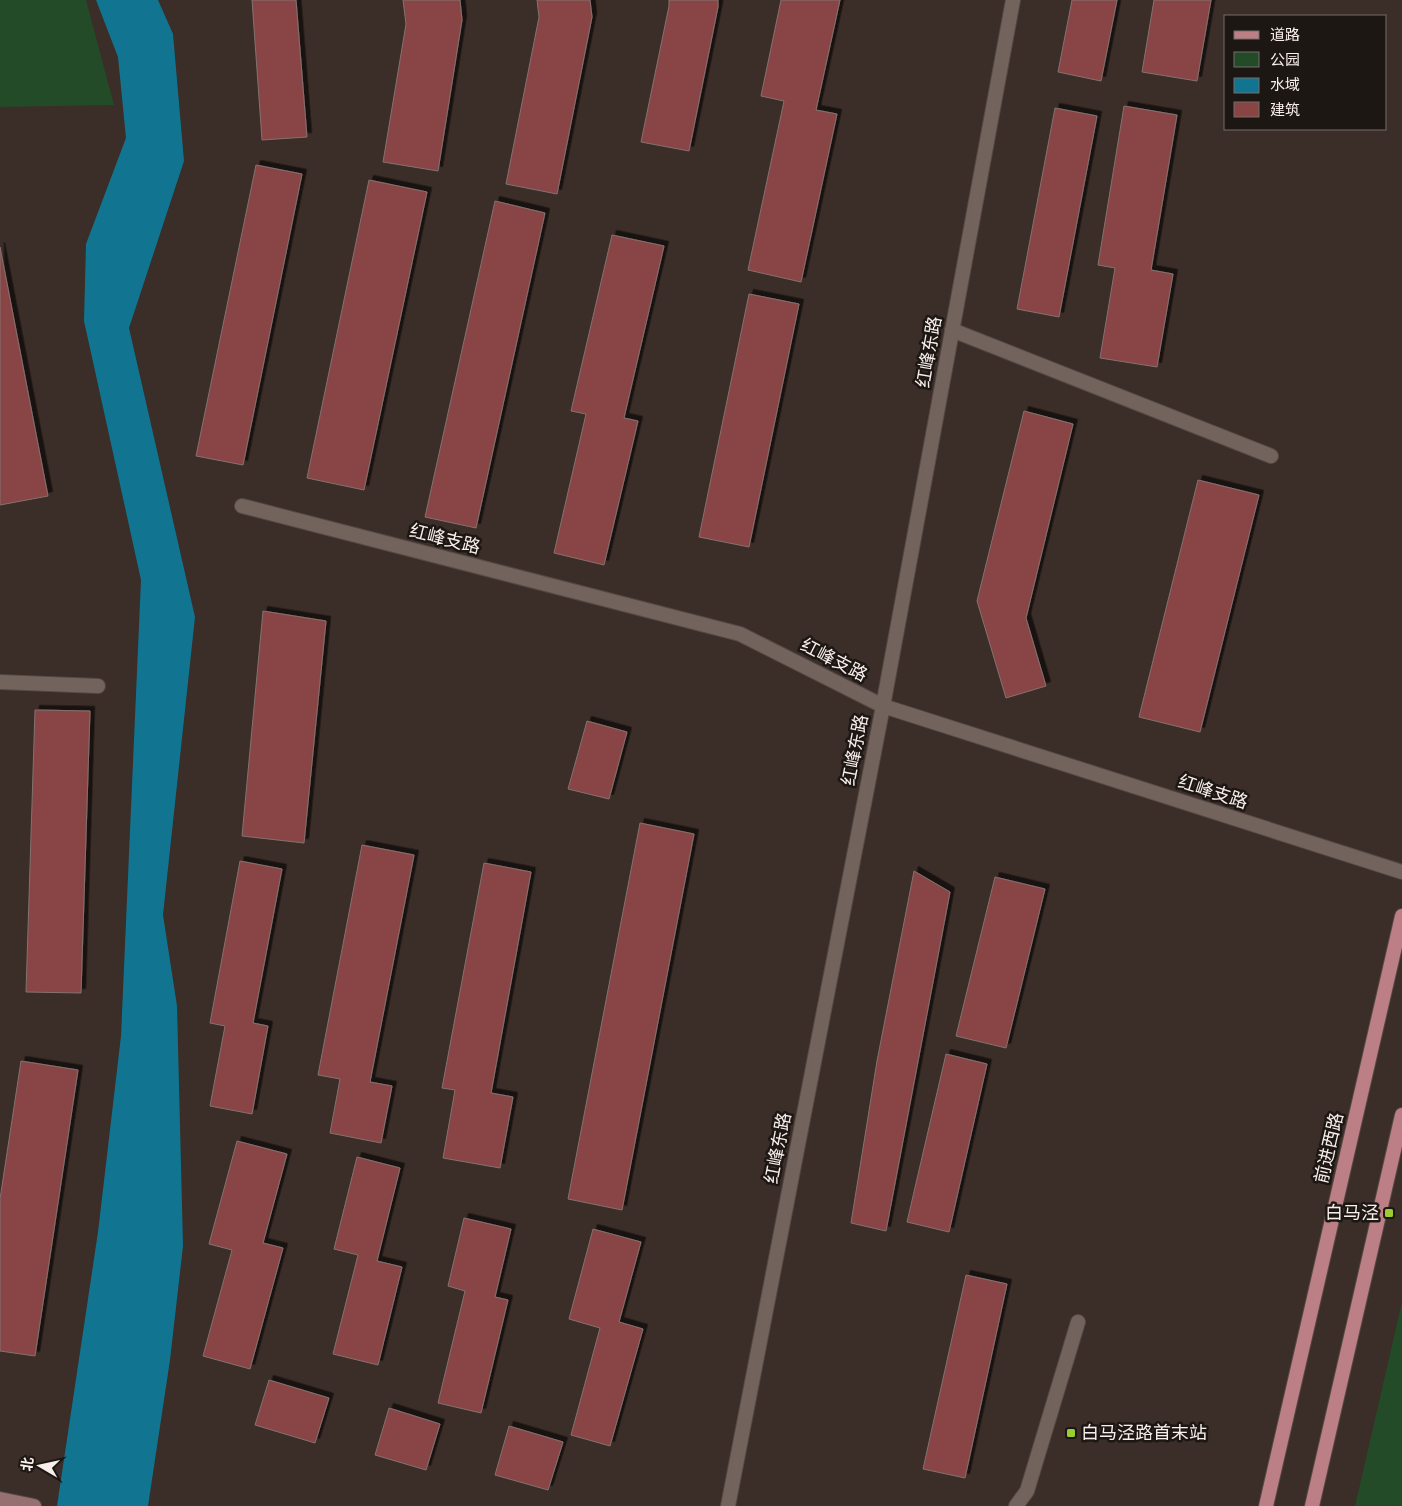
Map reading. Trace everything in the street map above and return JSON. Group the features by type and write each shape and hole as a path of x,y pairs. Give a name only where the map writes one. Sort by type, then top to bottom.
{"main road":[{"name":"前进西路","path":"1266,1506 1402,916"},
{"path":"1312,1506 1402,1115"},
{"path":"0,1499 31,1505"}],"street":[{"name":"红峰东路","path":"728,1506 882,706 1013,0"},
{"path":"952,330 1271,456"},
{"name":"红峰支路","path":"242,506 740,634 882,706 1402,872"},
{"path":"0,682 98,686"},
{"path":"1016,1506 1027,1491 1078,1322"}],"green space":[{"path":"0,0 86,0 114,105 0,107"},
{"path":"1402,1302 1402,1506 1355,1506"}],"water":[{"path":"96,0 158,0 173,34 184,161 129,328 195,617 163,915 177,1006 183,1246 170,1360 148,1506 57,1506 98,1232 121,1036 141,580 84,321 86,244 126,138 118,57"}],"building":[{"path":"252,0 296,0 307,137 262,140"},
{"path":"403,0 460,0 462,20 438,171 383,162 406,24"},
{"path":"537,0 590,0 592,17 557,194 506,184 539,17"},
{"path":"669,0 718,0 689,151 641,142"},
{"path":"781,0 840,0 816,110 837,114 801,282 748,270 784,101 761,96"},
{"path":"1072,0 1117,0 1101,81 1058,72"},
{"path":"1154,0 1211,0 1197,81 1142,72"},
{"path":"1124,106 1177,115 1151,270 1173,274 1157,367 1100,358 1115,268 1098,265"},
{"path":"1055,108 1097,116 1059,317 1017,309"},
{"path":"256,165 302,174 243,465 196,456"},
{"path":"369,180 427,192 364,490 307,478"},
{"path":"495,201 545,213 476,528 425,517"},
{"path":"612,235 664,246 624,418 638,421 604,565 554,553 586,414 571,411"},
{"path":"0,247 48,496 0,505"},
{"path":"749,294 799,304 749,547 699,537"},
{"path":"1024,411 1073,424 1026,618 1046,686 1006,698 977,601"},
{"path":"1198,480 1259,495 1200,732 1139,717"},
{"path":"263,611 326,621 304,843 242,836"},
{"path":"35,710 90,711 81,993 26,992"},
{"path":"587,721 627,732 609,799 568,789"},
{"path":"640,823 694,834 622,1210 568,1199"},
{"path":"362,845 414,855 370,1082 392,1086 381,1143 330,1133 340,1079 318,1075"},
{"path":"240,861 282,869 253,1023 268,1026 252,1114 210,1106 225,1026 210,1023"},
{"path":"484,863 531,872 491,1093 513,1097 500,1168 443,1158 455,1090 442,1088"},
{"path":"914,871 950,892 886,1231 851,1223 877,1061"},
{"path":"995,877 1045,889 1006,1048 956,1036"},
{"path":"946,1054 987,1064 949,1232 907,1222"},
{"path":"21,1061 78,1070 35,1356 0,1351 0,1199"},
{"path":"237,1141 287,1154 263,1243 283,1248 250,1369 203,1356 232,1250 209,1244"},
{"path":"357,1157 400,1168 377,1261 402,1267 378,1365 333,1354 358,1255 334,1249"},
{"path":"464,1218 511,1229 495,1297 508,1300 481,1413 438,1403 465,1291 448,1286"},
{"path":"593,1229 641,1242 619,1322 643,1329 610,1446 571,1435 600,1328 569,1319"},
{"path":"966,1275 1007,1284 965,1478 923,1469"},
{"path":"269,1380 329,1398 315,1443 255,1425"},
{"path":"389,1408 440,1424 426,1470 375,1455"},
{"path":"509,1426 563,1442 548,1490 495,1475"}],"place":[{"name":"白马泾","path":"1389,1213"},
{"name":"白马泾路首末站","path":"1071,1433"}]}
